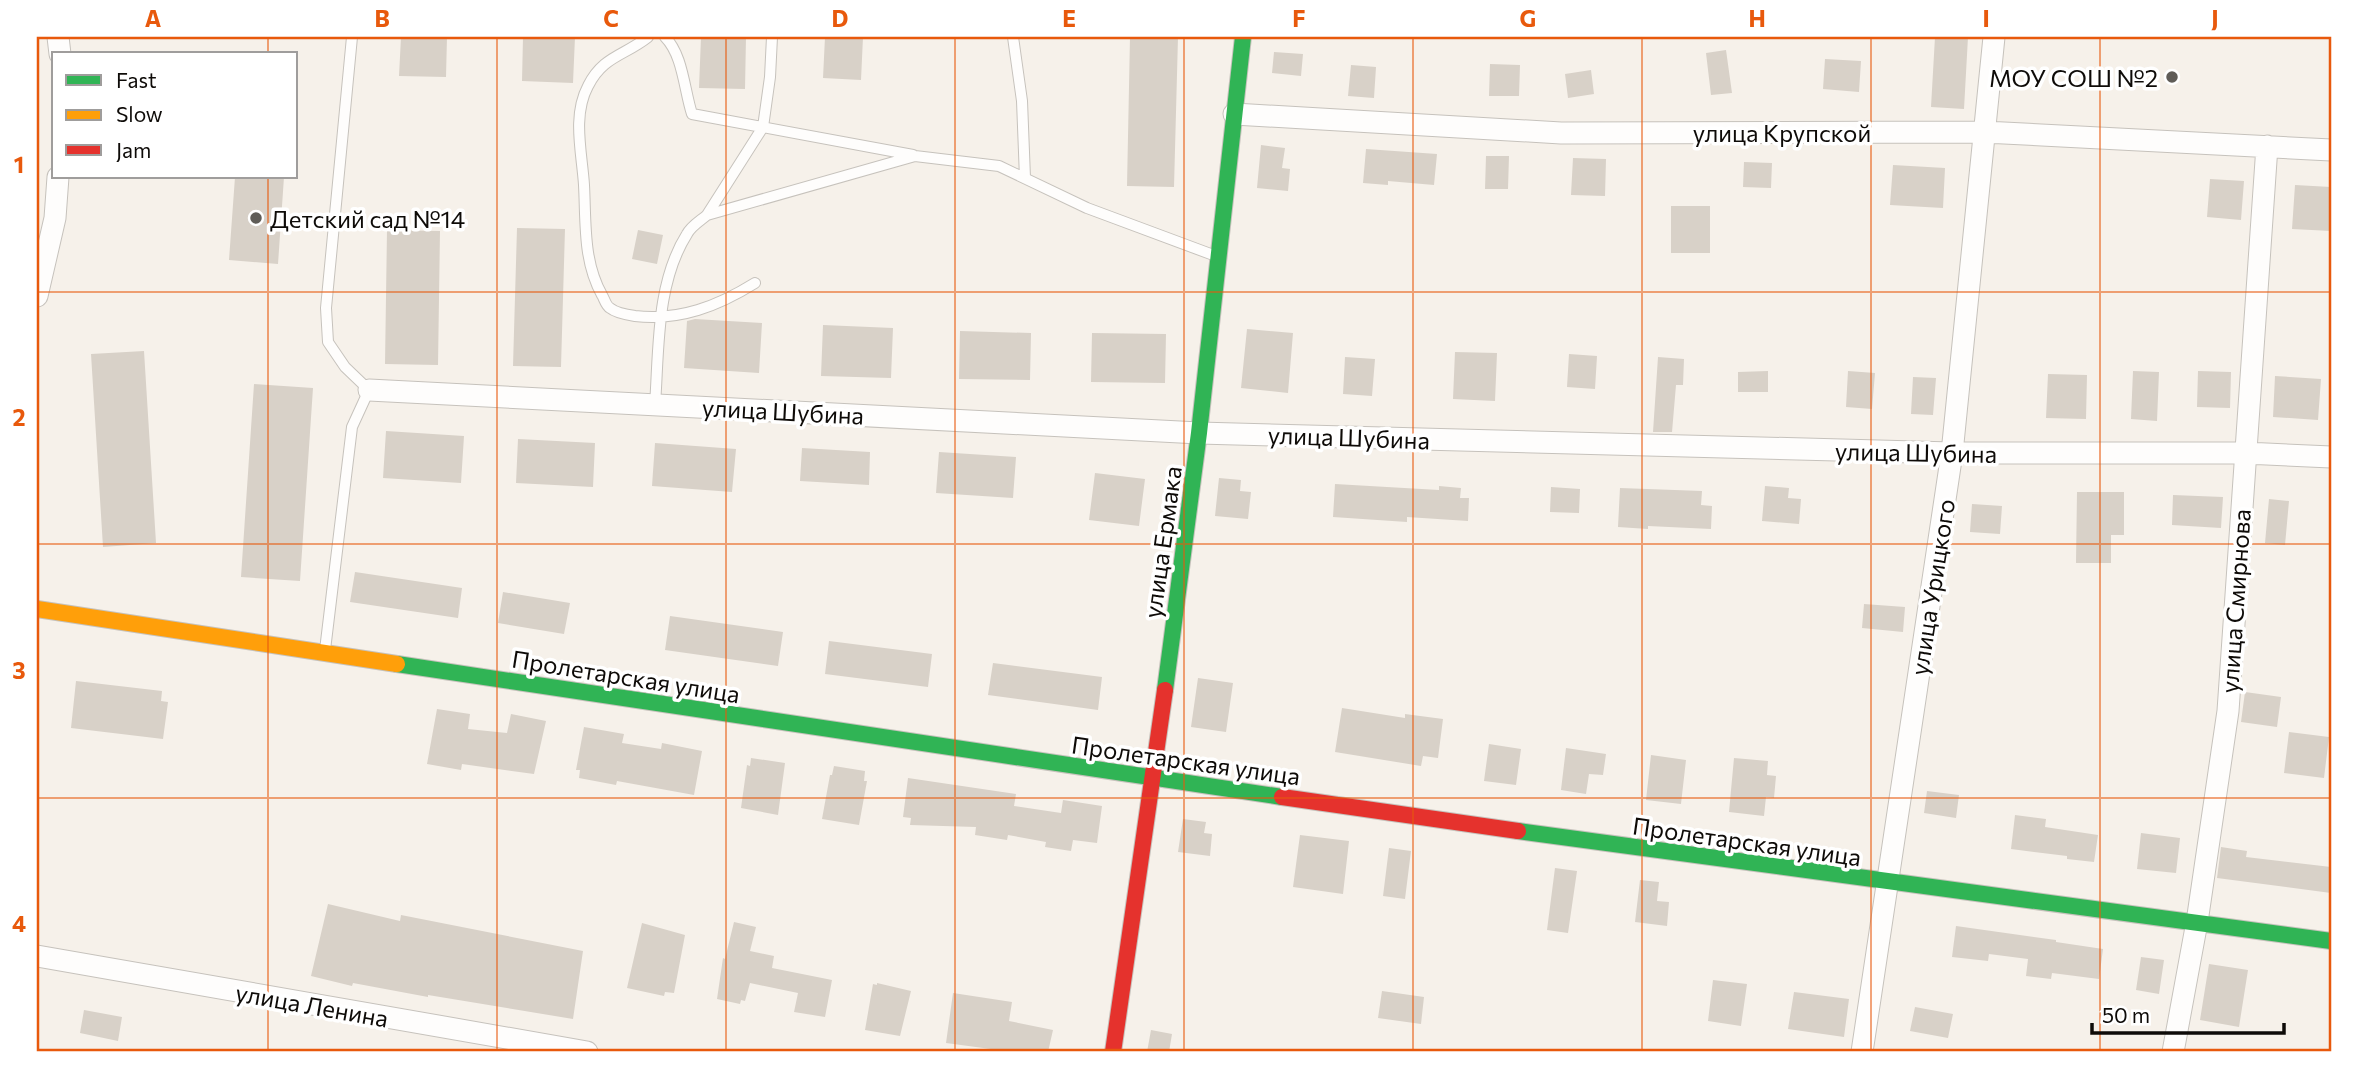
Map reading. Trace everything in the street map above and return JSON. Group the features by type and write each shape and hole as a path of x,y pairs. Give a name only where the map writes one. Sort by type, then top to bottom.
{"street":[{"name":"улица Ермака","path":"1113,1052 1199,433 1243,37"},
{"name":"улица Урицкого","path":"1862,1052 1952,453 1994,37"},
{"name":"улица Крупской","path":"1234,114 1561,133 1984,132 2331,150"},
{"name":"улица Смирнова","path":"2173,1052 2197,922 2228,711 2267,146"},
{"path":"37,296 55,218 58,178"},
{"name":"улица Шубина","path":"369,390 1199,433 1952,453 2245,453 2331,457"},
{"name":"Пролетарская улица","path":"37,609 1153,779 1887,883 2331,941"},
{"name":"улица Ленина","path":"37,956 587,1052"}],"lane":[{"path":"325,653 352,427 369,390 345,367 328,342 326,308 352,37"},
{"path":"648,37 599,68 587,88 580,110 579,139 587,253 596,284 609,308 628,315 662,318 701,311 726,301 755,283"},
{"path":"665,37 672,44 679,60 692,114 915,156 999,166 1087,208 1218,257"},
{"path":"655,405 664,294 673,260 688,231 707,215 763,127 772,37"},
{"path":"1013,37 1022,101 1025,178"},
{"path":"707,215 915,156"}],"building":[{"path":"401,37 447,37 446,77 399,76"},
{"path":"523,37 575,37 573,83 522,81"},
{"path":"701,37 746,37 745,89 699,88"},
{"path":"825,37 863,37 861,80 823,78"},
{"path":"1130,37 1178,37 1174,187 1127,186"},
{"path":"1935,37 1968,37 1964,109 1931,107"},
{"path":"1726,50 1732,93 1711,95 1706,53"},
{"path":"1274,52 1303,54 1301,76 1272,73"},
{"path":"1825,59 1861,61 1859,92 1823,89"},
{"path":"1490,64 1520,65 1519,96 1489,96"},
{"path":"1351,65 1376,67 1374,98 1348,96"},
{"path":"1591,70 1594,94 1568,98 1565,74"},
{"path":"1261,145 1285,148 1282,168 1290,169 1288,191 1257,188"},
{"path":"1366,149 1437,154 1434,185 1388,181 1388,185 1363,183"},
{"path":"1486,156 1509,156 1508,189 1485,189"},
{"path":"1573,158 1606,159 1605,196 1571,195"},
{"path":"1744,162 1772,163 1771,188 1743,187"},
{"path":"1893,165 1945,168 1943,208 1890,205"},
{"name":"Детский сад №14","path":"235,178 284,178 278,264 229,260"},
{"path":"2210,179 2244,181 2241,220 2207,217"},
{"path":"2295,185 2331,187 2331,231 2292,229"},
{"path":"1671,206 1710,206 1710,253 1671,253"},
{"path":"517,228 565,229 561,367 513,366"},
{"path":"387,230 440,231 438,365 385,364"},
{"path":"638,230 663,235 657,264 632,259"},
{"path":"695,319 762,323 759,373 684,368 687,321"},
{"path":"823,325 893,328 891,378 821,376"},
{"path":"1247,329 1293,333 1288,393 1241,388"},
{"path":"960,331 1031,333 1030,380 959,379"},
{"path":"1092,333 1166,334 1165,383 1091,382"},
{"path":"144,351 156,543 103,547 91,354"},
{"path":"1455,352 1497,353 1495,401 1453,399"},
{"path":"1569,354 1597,356 1595,389 1567,387"},
{"path":"1345,357 1375,359 1372,396 1343,394"},
{"path":"1658,357 1684,359 1683,385 1676,385 1672,432 1653,432"},
{"path":"1768,371 1768,392 1738,392 1738,372"},
{"path":"1848,371 1875,373 1872,409 1846,407"},
{"path":"2133,371 2159,372 2157,421 2131,419"},
{"path":"2198,371 2231,372 2230,408 2197,407"},
{"path":"2048,374 2087,375 2086,419 2046,418"},
{"path":"2275,376 2321,379 2318,420 2273,417"},
{"path":"1913,377 1936,378 1933,415 1911,414"},
{"path":"254,384 313,388 300,581 241,577"},
{"path":"386,431 464,436 461,483 383,478"},
{"path":"518,439 595,443 593,487 516,483"},
{"path":"655,443 736,449 732,492 652,486"},
{"path":"802,448 870,452 869,485 800,481"},
{"path":"939,452 1016,457 1013,498 936,493"},
{"path":"1095,473 1145,479 1139,526 1089,520"},
{"path":"1219,478 1241,480 1240,491 1251,492 1248,519 1215,516"},
{"path":"1335,484 1439,490 1439,486 1461,488 1460,498 1469,498 1468,521 1407,517 1407,522 1333,517"},
{"path":"1765,486 1789,488 1788,498 1801,499 1799,524 1762,521"},
{"path":"1551,487 1580,489 1579,513 1550,512"},
{"path":"1620,488 1702,491 1701,505 1712,506 1711,529 1618,527"},
{"path":"2077,492 2124,492 2124,535 2111,535 2111,563 2076,563"},
{"path":"2173,495 2223,497 2221,528 2172,525"},
{"path":"2269,499 2289,501 2285,545 2265,543"},
{"path":"1972,504 2002,506 2000,534 1970,532"},
{"path":"355,572 462,588 458,618 350,602"},
{"path":"503,592 570,603 564,634 498,623"},
{"path":"1864,604 1905,607 1903,632 1862,628"},
{"path":"670,616 783,632 778,666 665,650"},
{"path":"829,641 932,654 928,687 825,674"},
{"path":"993,663 1102,677 1098,710 988,695"},
{"path":"1198,678 1233,683 1226,732 1191,727"},
{"path":"76,681 162,691 161,701 168,702 163,739 71,728"},
{"path":"2245,692 2281,697 2277,727 2241,722"},
{"path":"1342,708 1405,718 1405,714 1443,719 1438,758 1423,756 1421,766 1335,752"},
{"path":"437,709 470,714 468,729 507,733 511,714 546,721 534,774 462,764 461,770 427,764"},
{"path":"584,727 624,734 622,743 661,749 662,743 702,751 694,795 617,781 616,785 579,778 580,770 576,770"},
{"path":"2289,732 2329,737 2324,778 2284,773"},
{"path":"1489,744 1521,749 1516,785 1484,781"},
{"path":"1566,748 1606,754 1603,775 1589,774 1586,794 1561,790"},
{"path":"1651,755 1686,760 1681,804 1646,800"},
{"path":"751,758 785,763 778,815 741,808 747,765 750,766"},
{"path":"1734,758 1768,761 1767,775 1776,776 1774,798 1766,797 1764,816 1729,812"},
{"path":"834,766 865,771 864,781 867,781 859,825 822,819"},
{"path":"908,778 1016,794 1014,806 1061,813 1063,800 1102,806 1097,843 1073,840 1071,851 1045,847 1046,842 1008,835 1007,840 975,835 976,827 910,825 911,818 903,817"},
{"path":"1927,791 1959,795 1956,818 1924,813"},
{"path":"2015,815 2046,819 2045,827 2098,835 2094,862 2011,849"},
{"path":"1183,819 1206,822 1204,833 1212,834 1210,856 1178,852"},
{"path":"2141,833 2180,838 2176,873 2137,869"},
{"path":"1300,835 1349,841 1343,894 1293,887"},
{"path":"2221,847 2247,851 2246,857 2331,867 2331,893 2217,878"},
{"path":"1389,848 1411,851 1405,899 1383,896"},
{"path":"1555,868 1577,871 1568,933 1547,930"},
{"path":"1640,880 1659,882 1657,901 1669,902 1667,926 1635,922"},
{"path":"328,904 400,921 401,915 583,951 573,1019 353,983 352,986 311,976"},
{"path":"734,922 756,927 750,951 774,956 772,968 832,980 825,1017 794,1012 798,993 750,983 745,1001 741,1000 740,1004 717,999 723,958 725,959"},
{"path":"642,923 685,935 674,993 665,992 664,996 627,988"},
{"path":"1956,926 2103,949 2099,979 2052,973 2051,979 2026,976 2028,959 1989,954 1988,961 1952,957"},
{"path":"2141,957 2164,960 2159,994 2136,990"},
{"path":"2209,964 2248,970 2239,1027 2200,1020"},
{"path":"1713,980 1747,984 1741,1026 1708,1021"},
{"path":"873,984 911,991 900,1036 865,1030"},
{"path":"1382,991 1424,997 1421,1024 1378,1018"},
{"path":"1794,992 1849,999 1844,1037 1788,1029"},
{"path":"953,993 1012,1002 1009,1021 1053,1030 1048,1052 1013,1052 946,1043"},
{"path":"1915,1007 1953,1014 1948,1038 1910,1031"},
{"path":"84,1010 122,1017 118,1041 80,1033"},
{"path":"1151,1030 1172,1034 1169,1052 1147,1052"}],"traffic: fast":[{"path":"1165,690 1199,433 1243,37"},
{"path":"397,664 1282,797"},
{"path":"1518,831 2331,941"}],"traffic: slow":[{"path":"37,609 397,664"}],"traffic: jam":[{"path":"1113,1052 1165,690"},
{"path":"1282,797 1518,831"}],"place":[{"name":"МОУ СОШ №2","path":"2172,77"},
{"name":"Детский сад №14","path":"256,218"}]}
